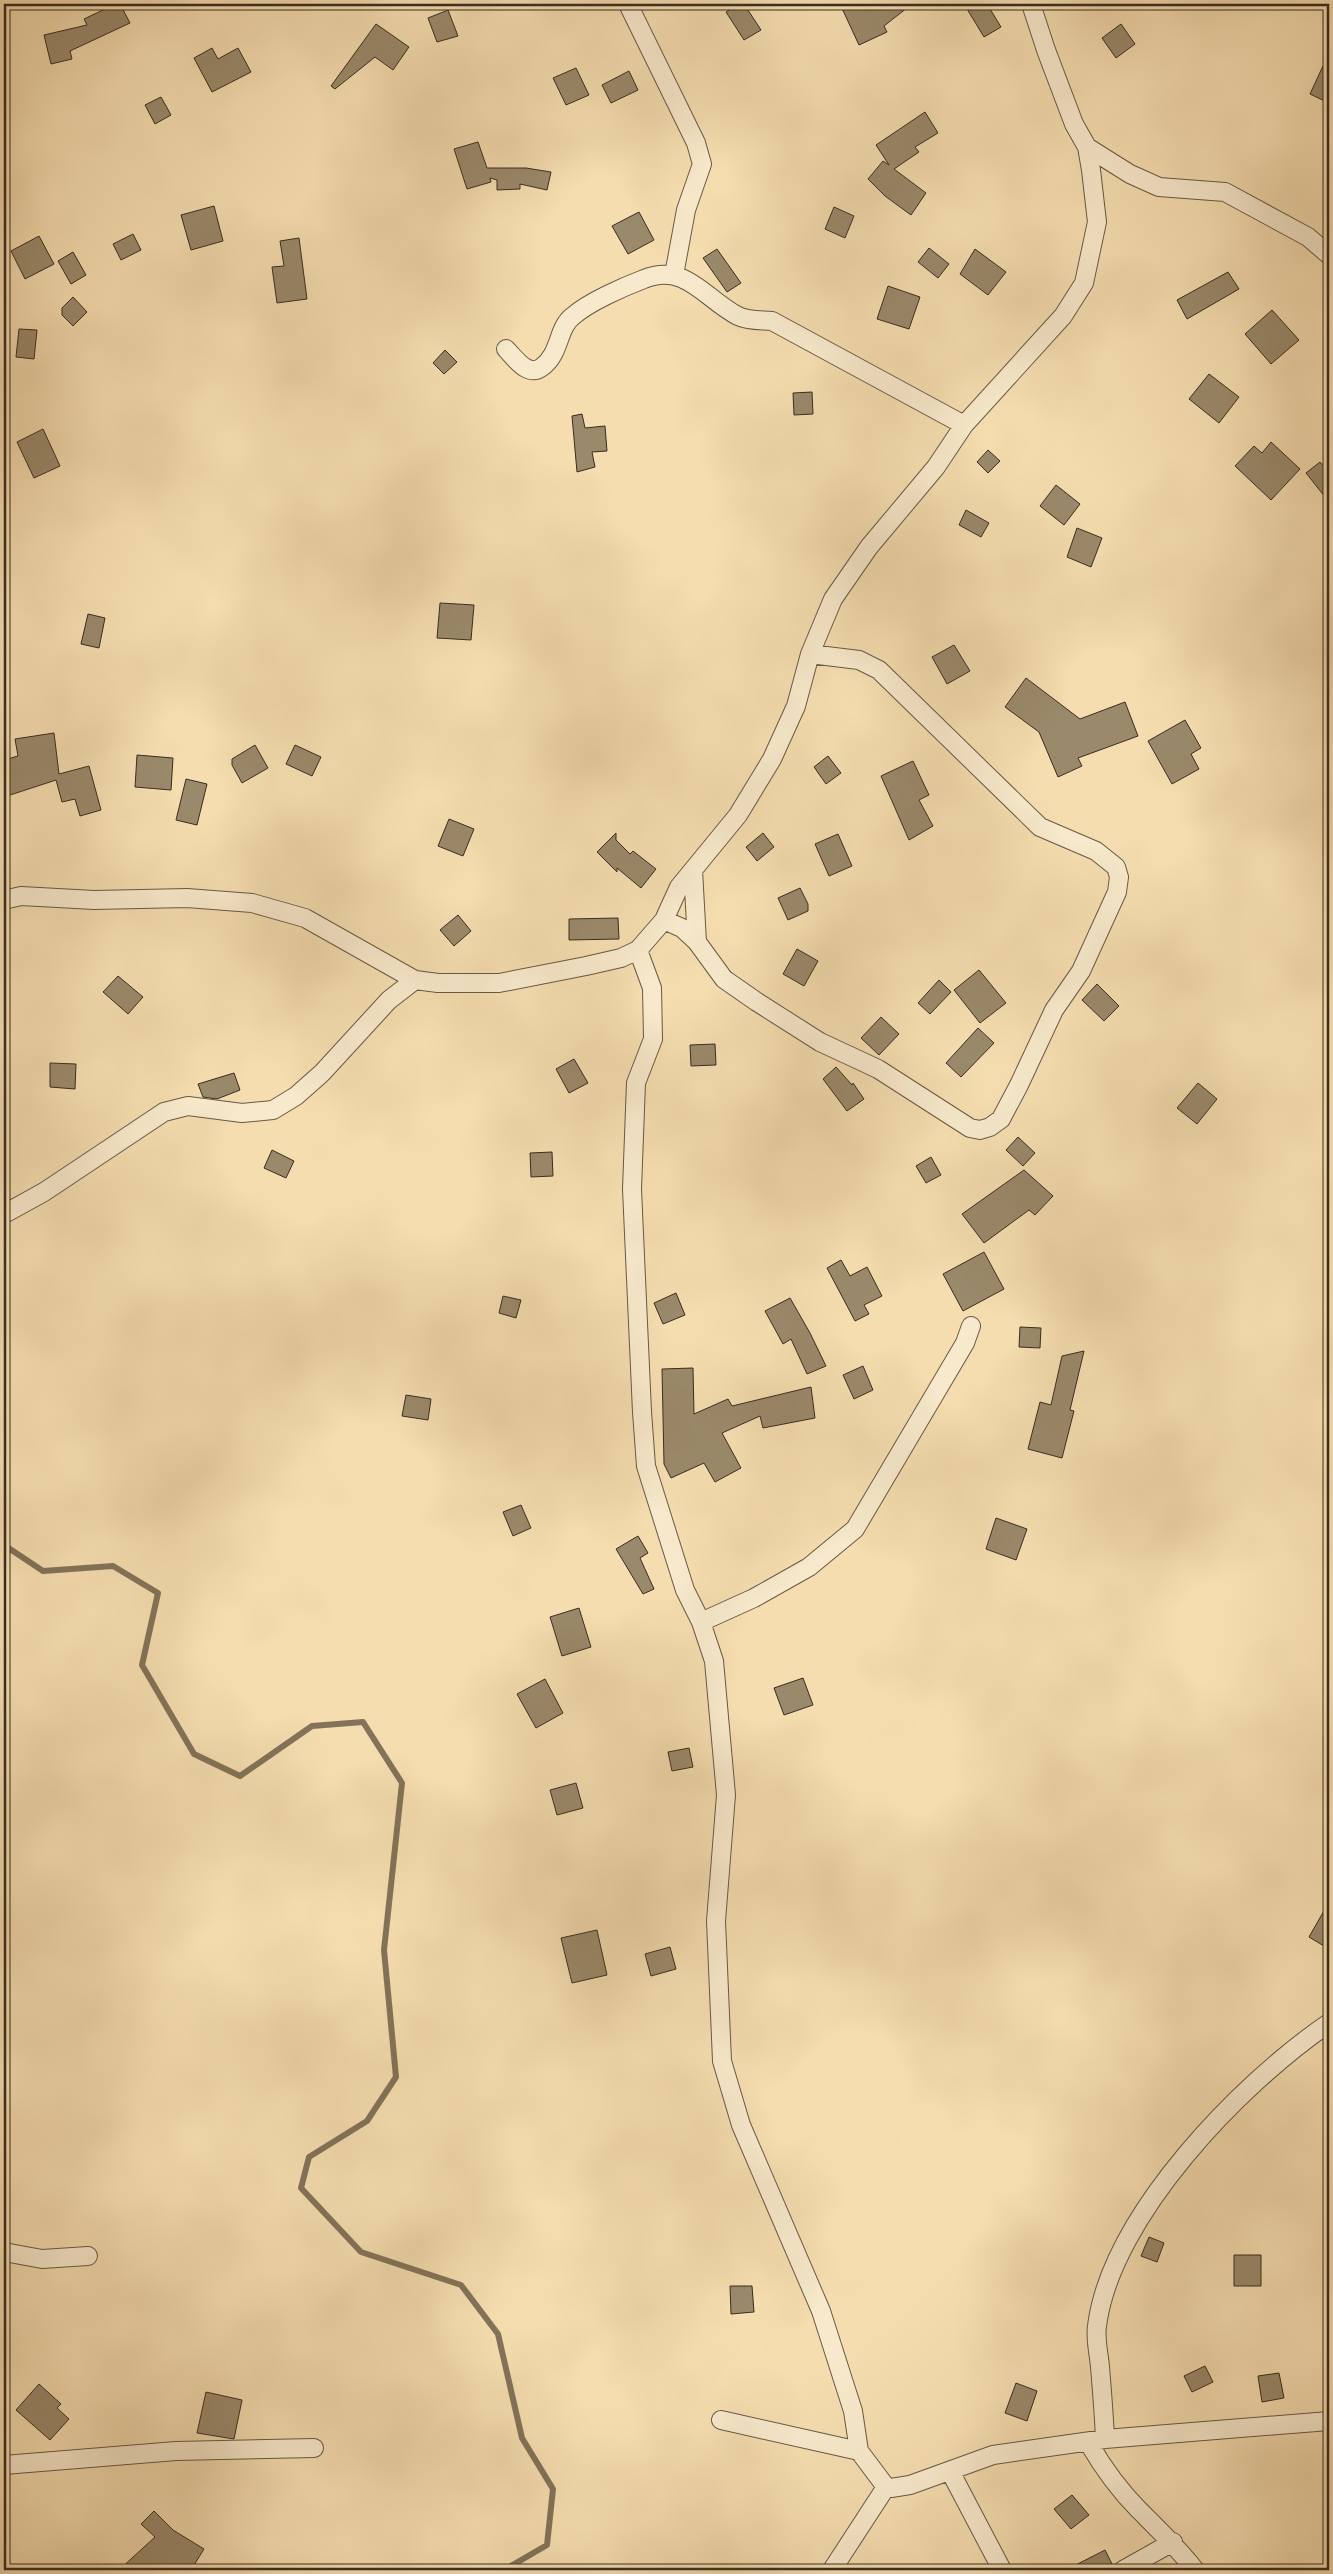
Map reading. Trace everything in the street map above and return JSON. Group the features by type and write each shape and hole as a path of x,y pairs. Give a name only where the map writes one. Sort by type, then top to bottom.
{"street":[{"path":"628,4 696,143 702,164 686,210 674,275"},
{"path":"4,900 21,896 94,900 187,898 252,903 305,918 415,980 438,983 499,983 621,958 638,950 664,920 679,887 738,816 772,759 796,706 810,654 833,599 869,547 936,466 964,425 1063,316 1084,283 1097,222 1086,147 1074,124 1046,50 1032,4"},
{"path":"1086,147 1130,174 1159,188 1226,192 1300,232 1329,254"},
{"path":"506,349 523,367 530,370 539,370 552,359 572,316 642,279 658,274 674,275 684,278 739,316 772,320 964,425"},
{"path":"664,920 682,928 697,942 724,979 756,1002 820,1042 878,1069 970,1128 980,1130 990,1127 1001,1119 1019,1086 1054,1010 1081,971 1117,892 1119,877 1116,867 1096,851 1040,827 879,670 859,660 810,654"},
{"path":"693,870 697,942"},
{"path":"638,950 652,988 653,1039 636,1083 632,1189 646,1466 685,1590 701,1622 714,1661 726,1794 716,1921 722,2061 741,2125 821,2311 853,2411 859,2451 886,2487"},
{"path":"4,1214 44,1192 164,1112 188,1106 242,1113 273,1110 296,1096 322,1073 389,1000 415,980"},
{"path":"701,1622 754,1598 809,1567 855,1530 965,1343 972,1326"},
{"path":"1195,2570 1172,2542 1138,2509 1100,2462 1096,2440 1096,2328 1103,2292 1138,2220 1192,2148 1242,2094 1300,2043 1329,2023"},
{"path":"4,2252 42,2259 88,2256"},
{"path":"721,2420 859,2451"},
{"path":"886,2487 910,2485 994,2455 1096,2440 1329,2422"},
{"path":"4,2465 176,2451 314,2448"},
{"path":"950,2471 1002,2570"},
{"path":"832,2570 886,2487"},
{"path":"1123,2570 1172,2542"}],"building":[{"path":"116,4 120,4 130,23 70,51 72,59 51,64 44,35 87,25 84,19"},
{"path":"739,4 744,4 761,30 744,40 726,12"},
{"path":"840,4 912,4 884,26 887,32 859,45"},
{"path":"964,4 987,4 1001,27 984,37"},
{"path":"448,10 458,36 437,42 428,18"},
{"path":"376,24 409,47 393,70 375,57 335,89 331,86"},
{"path":"1121,24 1135,44 1116,58 1102,38"},
{"path":"212,48 218,59 238,48 251,72 212,92 194,58"},
{"path":"1329,53 1329,103 1310,94"},
{"path":"576,68 589,95 566,105 553,78"},
{"path":"629,71 638,90 611,103 602,85"},
{"path":"161,97 171,115 155,124 145,105"},
{"path":"925,112 938,133 915,147 919,152 894,169 926,193 911,215 885,196 868,179 883,161 889,165 876,145"},
{"path":"478,142 487,168 526,168 551,172 547,190 520,184 520,189 497,190 497,180 490,178 491,182 467,189 454,149"},
{"path":"214,206 223,241 191,250 181,215"},
{"path":"834,207 854,216 845,238 825,229"},
{"path":"639,212 654,240 628,254 612,226"},
{"path":"133,234 141,250 121,260 113,244"},
{"path":"39,236 54,264 25,279 11,251"},
{"path":"299,238 307,299 277,303 272,267 284,266 280,241"},
{"path":"929,248 949,264 938,278 918,262"},
{"path":"717,249 741,283 727,292 703,258"},
{"path":"975,249 1006,272 988,295 960,274"},
{"path":"73,252 86,275 71,284 58,261"},
{"path":"1228,272 1239,289 1187,319 1177,300"},
{"path":"888,286 920,297 909,329 877,319"},
{"path":"73,297 87,312 73,326 62,315 62,308"},
{"path":"1272,310 1299,340 1271,364 1245,334"},
{"path":"19,329 37,330 34,359 16,357"},
{"path":"445,350 457,362 444,374 433,363"},
{"path":"1209,374 1239,397 1219,423 1189,399"},
{"path":"812,392 813,414 794,415 793,393"},
{"path":"582,414 585,428 605,426 607,451 592,452 595,467 577,472 572,416"},
{"path":"43,429 60,466 34,478 17,442"},
{"path":"1271,442 1300,469 1271,500 1235,466 1254,446 1262,453"},
{"path":"988,450 1000,461 988,473 977,462"},
{"path":"1320,462 1329,473 1329,502 1306,473"},
{"path":"1056,485 1080,504 1064,525 1040,506"},
{"path":"966,510 989,523 981,537 959,525"},
{"path":"1077,528 1102,538 1091,567 1067,557"},
{"path":"440,603 474,605 471,640 437,638"},
{"path":"88,614 105,618 99,648 81,644"},
{"path":"954,645 970,671 947,684 932,657"},
{"path":"1026,678 1080,719 1125,702 1138,736 1078,758 1082,766 1058,777 1039,732 1005,707"},
{"path":"1185,720 1201,748 1191,754 1199,769 1172,784 1148,741"},
{"path":"54,733 59,774 89,766 101,810 80,816 75,799 62,802 56,780 4,797 4,760 18,756 15,739"},
{"path":"255,745 268,768 242,783 232,765 232,759"},
{"path":"295,745 321,757 312,776 286,764"},
{"path":"137,755 173,758 171,790 135,787"},
{"path":"828,756 841,773 826,784 814,767"},
{"path":"913,761 929,795 919,800 933,826 909,840 881,776"},
{"path":"186,779 207,784 197,825 176,820"},
{"path":"449,819 474,829 463,856 438,846"},
{"path":"616,833 616,840 630,854 633,851 656,869 641,888 617,868 617,872 597,852"},
{"path":"763,833 774,847 757,861 746,847"},
{"path":"838,834 852,866 829,876 815,844"},
{"path":"800,888 808,904 808,911 788,920 778,898"},
{"path":"458,915 471,931 454,946 440,930"},
{"path":"618,918 619,939 569,940 569,919"},
{"path":"797,949 818,961 804,986 783,974"},
{"path":"979,970 1006,1003 980,1023 954,990"},
{"path":"118,976 143,997 128,1014 103,992"},
{"path":"939,980 951,992 930,1014 918,1003"},
{"path":"1097,984 1119,1006 1104,1021 1082,1000"},
{"path":"881,1017 899,1034 879,1055 861,1038"},
{"path":"978,1028 994,1043 961,1077 946,1063"},
{"path":"715,1044 716,1065 691,1066 690,1045"},
{"path":"574,1059 588,1083 569,1093 556,1069"},
{"path":"50,1063 76,1064 75,1089 50,1087"},
{"path":"836,1067 852,1085 853,1083 864,1099 847,1111 823,1079"},
{"path":"234,1073 240,1090 217,1099 203,1097 198,1084"},
{"path":"1198,1083 1217,1099 1197,1124 1177,1108"},
{"path":"1018,1137 1035,1153 1023,1166 1006,1150"},
{"path":"272,1150 294,1161 286,1178 264,1168"},
{"path":"552,1152 553,1176 531,1177 530,1153"},
{"path":"931,1157 941,1175 926,1183 916,1166"},
{"path":"1024,1170 1053,1196 1035,1215 1029,1210 984,1243 962,1214"},
{"path":"984,1252 1004,1289 963,1311 943,1274"},
{"path":"841,1260 850,1276 867,1267 882,1296 864,1305 869,1314 855,1321 827,1268"},
{"path":"676,1293 685,1315 663,1324 654,1303"},
{"path":"503,1296 521,1300 516,1318 499,1313"},
{"path":"790,1298 826,1366 807,1374 791,1339 783,1344 765,1311"},
{"path":"1020,1327 1041,1328 1040,1348 1019,1347"},
{"path":"1084,1351 1070,1410 1074,1411 1062,1458 1028,1449 1040,1402 1051,1405 1062,1356"},
{"path":"863,1366 873,1390 854,1399 843,1375"},
{"path":"693,1368 694,1414 728,1399 732,1406 811,1387 815,1418 763,1428 760,1416 722,1433 741,1468 715,1482 704,1463 671,1478 664,1464 662,1369"},
{"path":"406,1395 431,1399 428,1420 402,1416"},
{"path":"521,1505 531,1528 513,1536 503,1512"},
{"path":"996,1518 1027,1529 1016,1560 986,1549"},
{"path":"638,1536 648,1553 640,1558 654,1589 643,1594 616,1549"},
{"path":"579,1608 591,1647 562,1656 550,1617"},
{"path":"803,1678 813,1705 784,1715 774,1688"},
{"path":"545,1679 563,1713 536,1728 517,1694"},
{"path":"689,1748 693,1767 672,1771 668,1752"},
{"path":"576,1783 583,1808 557,1815 550,1790"},
{"path":"1329,1902 1329,1949 1309,1937"},
{"path":"597,1930 607,1975 572,1983 561,1938"},
{"path":"670,1947 676,1969 651,1976 645,1954"},
{"path":"1149,2237 1164,2243 1157,2262 1141,2256"},
{"path":"1234,2255 1261,2255 1261,2286 1234,2286"},
{"path":"730,2286 752,2286 754,2312 731,2314"},
{"path":"1205,2366 1213,2382 1192,2392 1184,2376"},
{"path":"1279,2373 1284,2398 1262,2402 1258,2376"},
{"path":"1016,2383 1037,2391 1027,2421 1005,2413"},
{"path":"39,2384 61,2404 57,2408 69,2419 50,2440 16,2410"},
{"path":"206,2392 242,2400 234,2439 197,2433"},
{"path":"1072,2495 1089,2515 1071,2529 1054,2509"},
{"path":"154,2511 173,2530 204,2549 191,2570 119,2570 155,2537 141,2524"},
{"path":"1105,2550 1113,2566 1112,2570 1066,2570"}],"waterway":[{"path":"4,1545 43,1571 113,1566 158,1593 142,1665 194,1754 240,1776 312,1726 363,1722 402,1783 384,1950 396,2077 367,2121 309,2157 301,2188 361,2252 461,2285 498,2334 522,2438 553,2489 547,2545 504,2570"}]}
